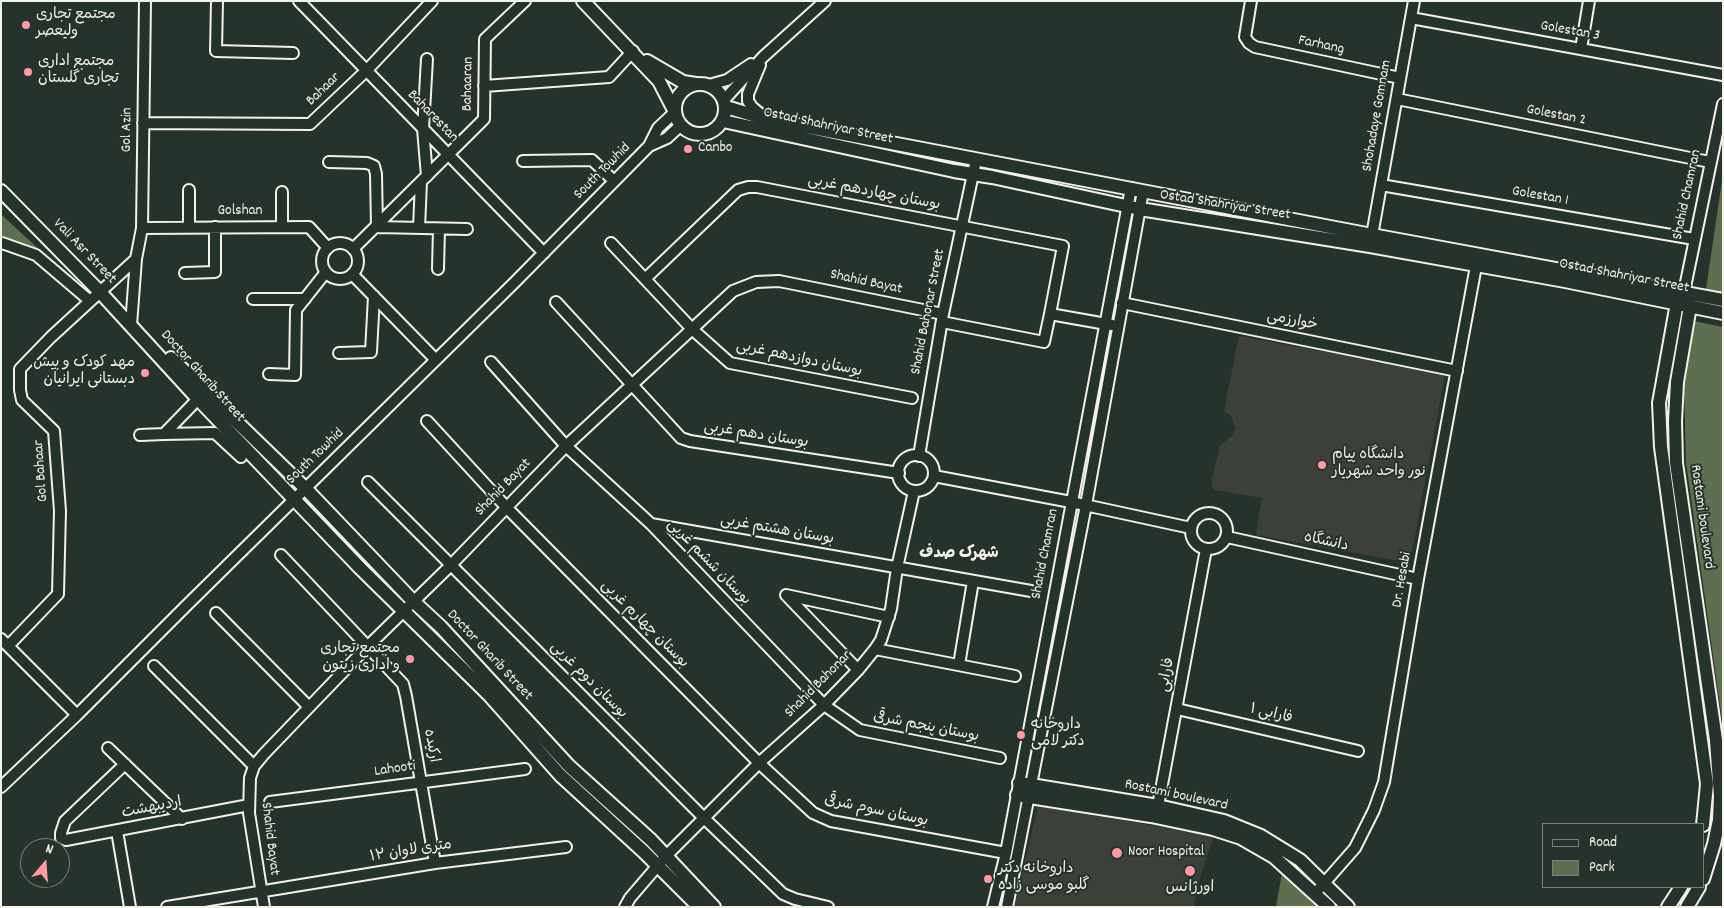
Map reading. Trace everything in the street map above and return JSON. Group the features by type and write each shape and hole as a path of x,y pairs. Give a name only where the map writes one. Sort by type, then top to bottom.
{"main road":[{"path":"583,1 659,81 680,125 687,131 695,134 711,132 718,128 723,121 725,103 720,94 704,84 683,82 632,51"},
{"path":"675,112 678,96 684,89 692,85 704,84"},
{"name":"Ostad Shahriyar Street","path":"725,103 766,119 1137,189 1476,266 1723,313"},
{"name":"Ostad Shahriyar Street","path":"723,121 973,175 1134,207 1371,241 1723,300"},
{"path":"950,170 963,168 965,165 964,159 958,156"},
{"path":"992,178 986,171 986,165 995,162"},
{"name":"Vali Asr Street","path":"1,191 143,337"},
{"path":"1677,303 1684,292"},
{"path":"1684,292 1690,306"},
{"name":"Rostami boulevard","path":"1677,303 1659,403 1661,446 1707,784 1703,823"},
{"name":"Rostami boulevard","path":"1690,306 1676,382 1676,463 1716,740 1720,796 1719,820 1714,844 1704,875"},
{"name":"Doctor Gharib Street","path":"143,337 198,399 354,561 409,606"},
{"name":"Doctor Gharib Street","path":"143,337 166,353 306,489 560,775 714,907"},
{"name":"Rostami boulevard","path":"1024,790 1213,829 1242,838 1274,857 1348,907"},
{"name":"Rostami boulevard","path":"1047,794 1158,806 1224,821 1261,836 1300,860 1320,889 1329,907"},
{"name":"Doctor Gharib Street","path":"662,861 699,907"},
{"path":"1668,907 1680,888"},
{"path":"1687,907 1698,888"}],"street":[{"name":"Gol Azin","path":"131,325 136,259 142,228 145,1"},
{"path":"217,1 216,51 293,53"},
{"name":"Baharestan","path":"299,1 544,253"},
{"name":"Bahaar","path":"143,123 310,124 367,70 432,1"},
{"name":"Bahaaran","path":"353,249 484,118 485,39 524,1"},
{"path":"725,103 763,57 825,1"},
{"name":"Farhang","path":"1251,1 1246,31 1249,43 1263,50 1400,78"},
{"name":"Shohadaye Gomnam","path":"1371,241 1414,1"},
{"path":"1581,49 1589,1"},
{"name":"Golestan 3","path":"1411,18 1723,75"},
{"path":"484,86 609,77 632,51"},
{"path":"704,84 727,80 763,57"},
{"path":"763,57 748,94 748,101 766,119"},
{"path":"419,228 424,179 427,59"},
{"name":"Golestan 2","path":"1397,99 1710,162"},
{"name":"Shahid Chamran","path":"1684,292 1723,104"},
{"name":"South Towhid","path":"1,787 77,715 544,253 649,146 658,128 675,112"},
{"name":"South Towhid","path":"649,146 667,138 680,125"},
{"path":"523,161 592,160 614,181"},
{"name":"Shahid Bahonar Street","path":"919,456 942,318 976,160"},
{"path":"329,162 367,163 374,166 376,174 377,227 466,229"},
{"name":"Golestan 1","path":"1381,185 1694,239"},
{"name":"بوستان چهاردهم غربی","path":"645,279 738,190 748,187 775,190 1063,246 1044,342"},
{"path":"1134,207 1137,189"},
{"path":"188,190 189,227"},
{"path":"282,192 282,227"},
{"name":"Shahid Chamran","path":"993,907 1024,790 1086,505 1122,303 1134,207"},
{"name":"Shahid Chamran","path":"1007,907 1071,502 1106,324 1134,207"},
{"path":"185,272 216,272 215,227"},
{"name":"Golshan","path":"142,228 309,227 328,248"},
{"path":"438,269 439,229"},
{"path":"2,243 36,255 90,301"},
{"path":"341,243 353,249 358,263 352,274 342,279 326,272 322,260 328,248 341,243"},
{"name":"بوستان دوازدهم غربی","path":"610,243 692,329 734,365 912,398"},
{"path":"100,292 136,259"},
{"name":"Dr. Hesabi","path":"1320,889 1355,848 1374,810 1384,782 1418,578 1476,266"},
{"path":"269,374 295,375 296,310 326,272"},
{"path":"352,274 436,360"},
{"name":"Shahid Bayat","path":"264,907 249,806 250,778 254,766 367,647 450,566 566,446 733,291 750,284 770,280 1044,342"},
{"name":"Gol Bahaar","path":"5,642 58,594 60,511 54,431 22,400 20,369 51,337 100,292"},
{"path":"339,353 371,352 374,296"},
{"path":"252,299 305,299"},
{"name":"بوستان دهم غربی","path":"556,302 681,438 899,473"},
{"name":"خوارزمی","path":"1122,303 1457,371"},
{"path":"1050,314 1118,326"},
{"name":"بوستان ششم غربی","path":"491,362 566,446 651,524 824,705"},
{"path":"164,434 198,399"},
{"name":"بوستان چهارم غربی","path":"427,421 507,508 759,763"},
{"path":"140,435 215,433 241,457"},
{"path":"919,456 932,466 934,476 929,486 919,491 914,491 904,486 899,478 899,473 903,462 908,458 919,456"},
{"path":"934,476 1086,505 1191,528"},
{"name":"بوستان دوم غربی","path":"368,482 450,566 783,894 794,899 828,907"},
{"name":"Shahid Bahonar","path":"624,907 662,861 759,763 824,705 858,670 875,649 881,640 889,617 897,568 914,491"},
{"path":"1208,512 1214,513 1220,515 1227,525 1227,537 1221,545 1212,549 1206,549 1196,544 1191,528 1197,517 1208,512"},
{"name":"بوستان هشتم غربی","path":"651,524 1031,591"},
{"name":"دانشگاه","path":"1227,537 1418,578"},
{"name":"فارابی","path":"1158,806 1206,549"},
{"name":"ارکیده","path":"281,555 403,684 435,863"},
{"path":"959,665 973,581"},
{"path":"858,670 786,595 889,617"},
{"path":"216,613 309,707"},
{"path":"5,642 77,715"},
{"path":"875,649 1015,676"},
{"path":"154,666 254,766"},
{"name":"بوستان پنجم شرقی","path":"824,705 860,730 1000,758"},
{"name":"فارابی ۱","path":"1177,709 1358,751"},
{"path":"108,748 182,819"},
{"name":"بوستان سوم شرقی","path":"759,763 814,813 823,818 1006,853"},
{"name":"اردیبهشت","path":"125,764 65,821 60,833 61,838 66,840 249,806"},
{"name":"Lahooti","path":"270,802 525,768"},
{"path":"117,831 130,907"},
{"name":"۱۲ متری لاوان","path":"167,907 435,863 566,847"}],"shaded area":[{"name":"دانشگاه پیام نور واحد شهریار","path":"1239,336 1445,374 1410,563 1256,535 1262,498 1214,490 1211,484 1220,445 1231,437 1236,428 1231,416 1224,411"},
{"name":"Noor Hospital","path":"1038,806 1214,836 1202,871 1193,907 1014,907"}],"green space":[{"path":"1723,174 1723,293 1706,289"},
{"path":"1,214 7,220 41,251 1,248"},
{"path":"1694,321 1723,327 1723,727 1686,462 1684,381"},
{"path":"1282,873 1317,907 1276,907"}],"place":[{"name":"مجتمع تجاری ولیعصر","path":"26,25"},
{"name":"مجتمع اداری تجاری گلستان","path":"28,72"},
{"name":"Canbo","path":"688,149"},
{"name":"مهد کودک و پیش دبستانی ایرانیان","path":"145,373"},
{"name":"دانشگاه پیام نور واحد شهریار","path":"1322,465"},
{"name":"مجتمع تجاری و اداری زیتون","path":"410,659"},
{"name":"داروخانه دکتر لامی","path":"1021,735"},
{"name":"Noor Hospital","path":"1117,853"},
{"name":"اورژانس","path":"1190,871"},
{"name":"داروخانه دکتر گلبو موسی زاده","path":"988,879"}],"district":[{"name":"شهرک صدف","path":"959,555"}]}
